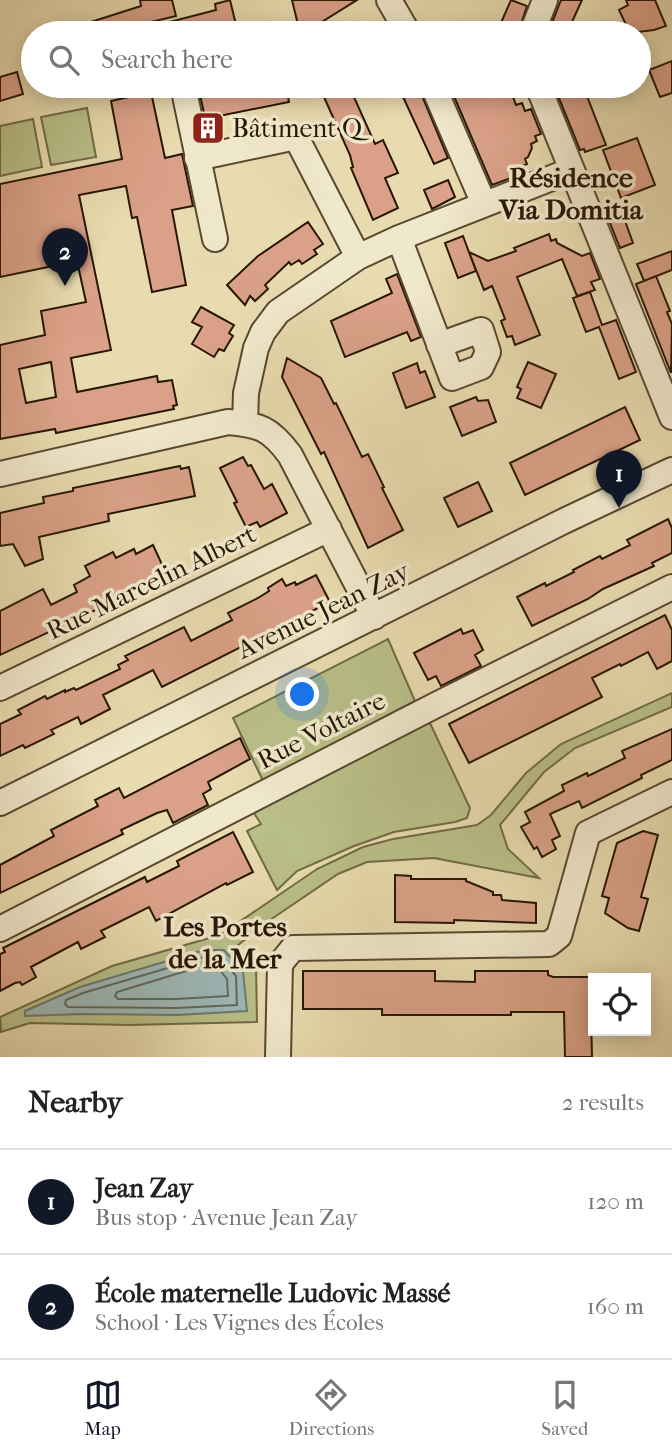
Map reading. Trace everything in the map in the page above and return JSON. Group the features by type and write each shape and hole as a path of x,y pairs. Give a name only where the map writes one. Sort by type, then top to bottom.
{"street":[{"path":"389,0 401,21"},
{"path":"537,21 545,0"},
{"path":"185,98 215,239"},
{"path":"438,98 484,204"},
{"path":"543,98 672,417"},
{"path":"197,158 296,137 358,257"},
{"path":"245,424 246,393 256,348 263,332 278,312 358,257 399,238 572,170"},
{"path":"399,238 439,345"},
{"path":"0,474 228,422 263,427 277,437 290,455 374,617"},
{"name":"Avenue Jean Zay","path":"0,803 564,521 672,470"},
{"name":"Rue Marcelin Albert","path":"0,688 329,529"},
{"name":"Rue Voltaire","path":"0,929 672,587"},
{"path":"278,1057 280,964 293,948 549,944 559,936 588,833 672,792"}],"green space":[{"path":"87,108 96,157 51,165 41,117"},
{"path":"33,119 42,167 0,176 0,126"},
{"path":"388,639 415,701 263,781 233,718"},
{"path":"672,693 672,707 575,748 544,772 500,825 508,849 539,878 434,858 367,862 338,874 238,945 244,958 256,964 257,1022 129,1025 30,1023 1,1032 0,1017 112,966 220,935 317,869 363,847 393,839 477,825 491,815 526,773 561,744"},
{"path":"429,721 470,808 467,818 394,832 354,846 297,871 277,890 247,831 261,824 252,810"}],"water":[{"path":"204,950 224,950 243,972 247,1011 177,1015 25,1016 25,1011 80,987"}],"building":[{"path":"140,0 172,0 176,16 155,21 94,21 141,6"},
{"path":"230,0 235,21 173,21 216,10 215,4"},
{"path":"292,0 357,0 323,21 297,21"},
{"path":"511,0 527,6 522,21 502,21"},
{"path":"561,0 582,0 572,21 553,21"},
{"path":"626,0 655,0 666,26 651,30 651,21 624,21 619,10 628,5"},
{"path":"672,61 672,93 660,97 651,69"},
{"path":"17,72 21,95 0,101 0,77"},
{"path":"152,98 165,158 182,154 193,206 172,210 186,285 152,292 137,217 132,218 126,186 79,195 111,350 71,358 77,392 157,376 158,382 172,380 177,405 173,406 174,409 56,433 55,429 0,439 0,345 45,335 41,311 86,302 77,261 0,277 0,184 122,159 111,101","holes":["51,362 56,397 26,403 19,369"]},
{"path":"201,98 288,98 289,102 214,117 219,138 210,140"},
{"path":"324,98 354,98 375,144 383,140 398,173 385,178 398,208 373,220 351,168 350,155"},
{"path":"404,98 423,98 448,158 434,164"},
{"path":"455,98 513,98 516,105 522,103 525,111 531,109 541,134 535,136 537,141 531,144 532,148 525,159 527,164 522,166 524,173 492,185"},
{"path":"559,98 588,98 606,145 585,152 584,149 580,150"},
{"path":"637,138 655,185 621,198 603,150"},
{"path":"448,180 455,197 432,209 424,190"},
{"path":"620,207 633,243 620,248 606,213"},
{"path":"308,222 323,244 314,250 317,254 302,264 299,260 291,265 289,262 265,285 268,289 255,301 250,296 245,305 227,285 258,256"},
{"path":"549,234 551,241 556,239 557,243 582,256 590,253 600,279 591,282 595,290 577,296 562,259 517,277 540,335 515,345 512,336 507,337 501,321 505,319 492,286 484,290 469,252 488,261 516,251 514,248"},
{"path":"463,236 476,271 458,278 445,243"},
{"path":"672,251 672,270 644,281 637,264"},
{"path":"397,274 421,337 411,341 407,332 345,357 331,321 392,293 386,279"},
{"path":"656,276 670,311 667,312 672,324 671,373 636,284"},
{"path":"590,292 602,325 616,320 636,372 619,379 599,327 586,332 573,298"},
{"path":"201,307 234,325 229,333 233,336 224,351 219,349 214,357 192,344 202,327 192,322"},
{"path":"287,358 321,378 362,457 368,454 403,530 368,548 324,452 321,454 282,377"},
{"path":"528,362 556,374 541,408 517,398 521,389 517,387"},
{"path":"417,363 420,373 425,371 435,397 406,408 393,373"},
{"path":"476,397 478,401 488,400 496,422 462,436 450,407"},
{"path":"625,407 640,440 525,495 510,463"},
{"path":"243,457 248,466 251,465 264,489 272,484 287,513 260,527 257,522 246,527 220,468"},
{"path":"180,466 181,469 189,467 195,496 108,514 109,521 39,537 43,559 25,566 13,544 0,546 0,513 44,503 43,497 73,491 73,488"},
{"path":"478,482 492,511 458,527 444,498"},
{"path":"668,519 672,528 672,553 652,563 654,566 532,626 517,597 545,583 546,586 600,556 602,559 630,545 627,540"},
{"path":"153,545 165,571 115,596 117,600 0,655 0,611 43,589 51,605 77,592 74,585 90,576 85,566 113,552 116,558 134,549 136,554"},
{"path":"316,575 330,602 162,687 153,670 103,695 110,709 81,724 78,717 51,730 54,734 0,756 0,724 21,714 18,710 45,696 47,699 65,690 76,690 120,669 118,665 128,660 125,656 184,627 191,641 232,620 228,613 258,598 282,579 286,586 295,582 296,585"},
{"path":"665,615 672,630 672,661 657,669 648,652 592,678 602,697 469,763 449,724"},
{"path":"461,629 463,634 473,630 483,650 475,655 481,666 441,686 436,676 428,680 414,653"},
{"path":"672,729 672,760 582,808 579,801 550,814 560,836 552,840 556,849 542,857 537,847 534,849 521,827 530,822 525,812 564,791 562,785 625,758 622,751"},
{"path":"240,738 250,759 208,782 211,789 203,794 208,805 173,823 167,810 157,813 121,830 123,834 0,893 0,865 54,836 51,830 98,806 95,800 119,788 124,798"},
{"path":"643,831 658,835 641,897 648,899 639,931 628,928 605,913 609,898 602,896 617,843"},
{"path":"233,832 253,872 227,885 226,883 156,921 149,907 101,931 105,937 81,949 78,942 31,967 36,977 22,985 20,982 15,983 0,991 0,954 5,952 3,948 145,877 147,882 179,866 177,861"},
{"path":"395,875 411,876 411,879 466,879 493,892 493,895 501,895 502,900 536,903 536,923 454,920 454,923 395,922"},
{"path":"303,971 435,971 435,981 475,982 475,971 548,971 548,975 553,977 588,977 588,1036 592,1036 592,1057 565,1057 564,1012 511,1012 511,1015 382,1015 382,1009 303,1009"}],"place":[{"name":"Bâtiment Q","path":"208,128"},
{"name":"École maternelle Ludovic Massé","path":"65,286"},
{"name":"Jean Zay","path":"619,508"}],"district":[{"name":"Résidence Via Domitia","path":"571,193"},
{"name":"Les Portes de la Mer","path":"225,942"}]}
